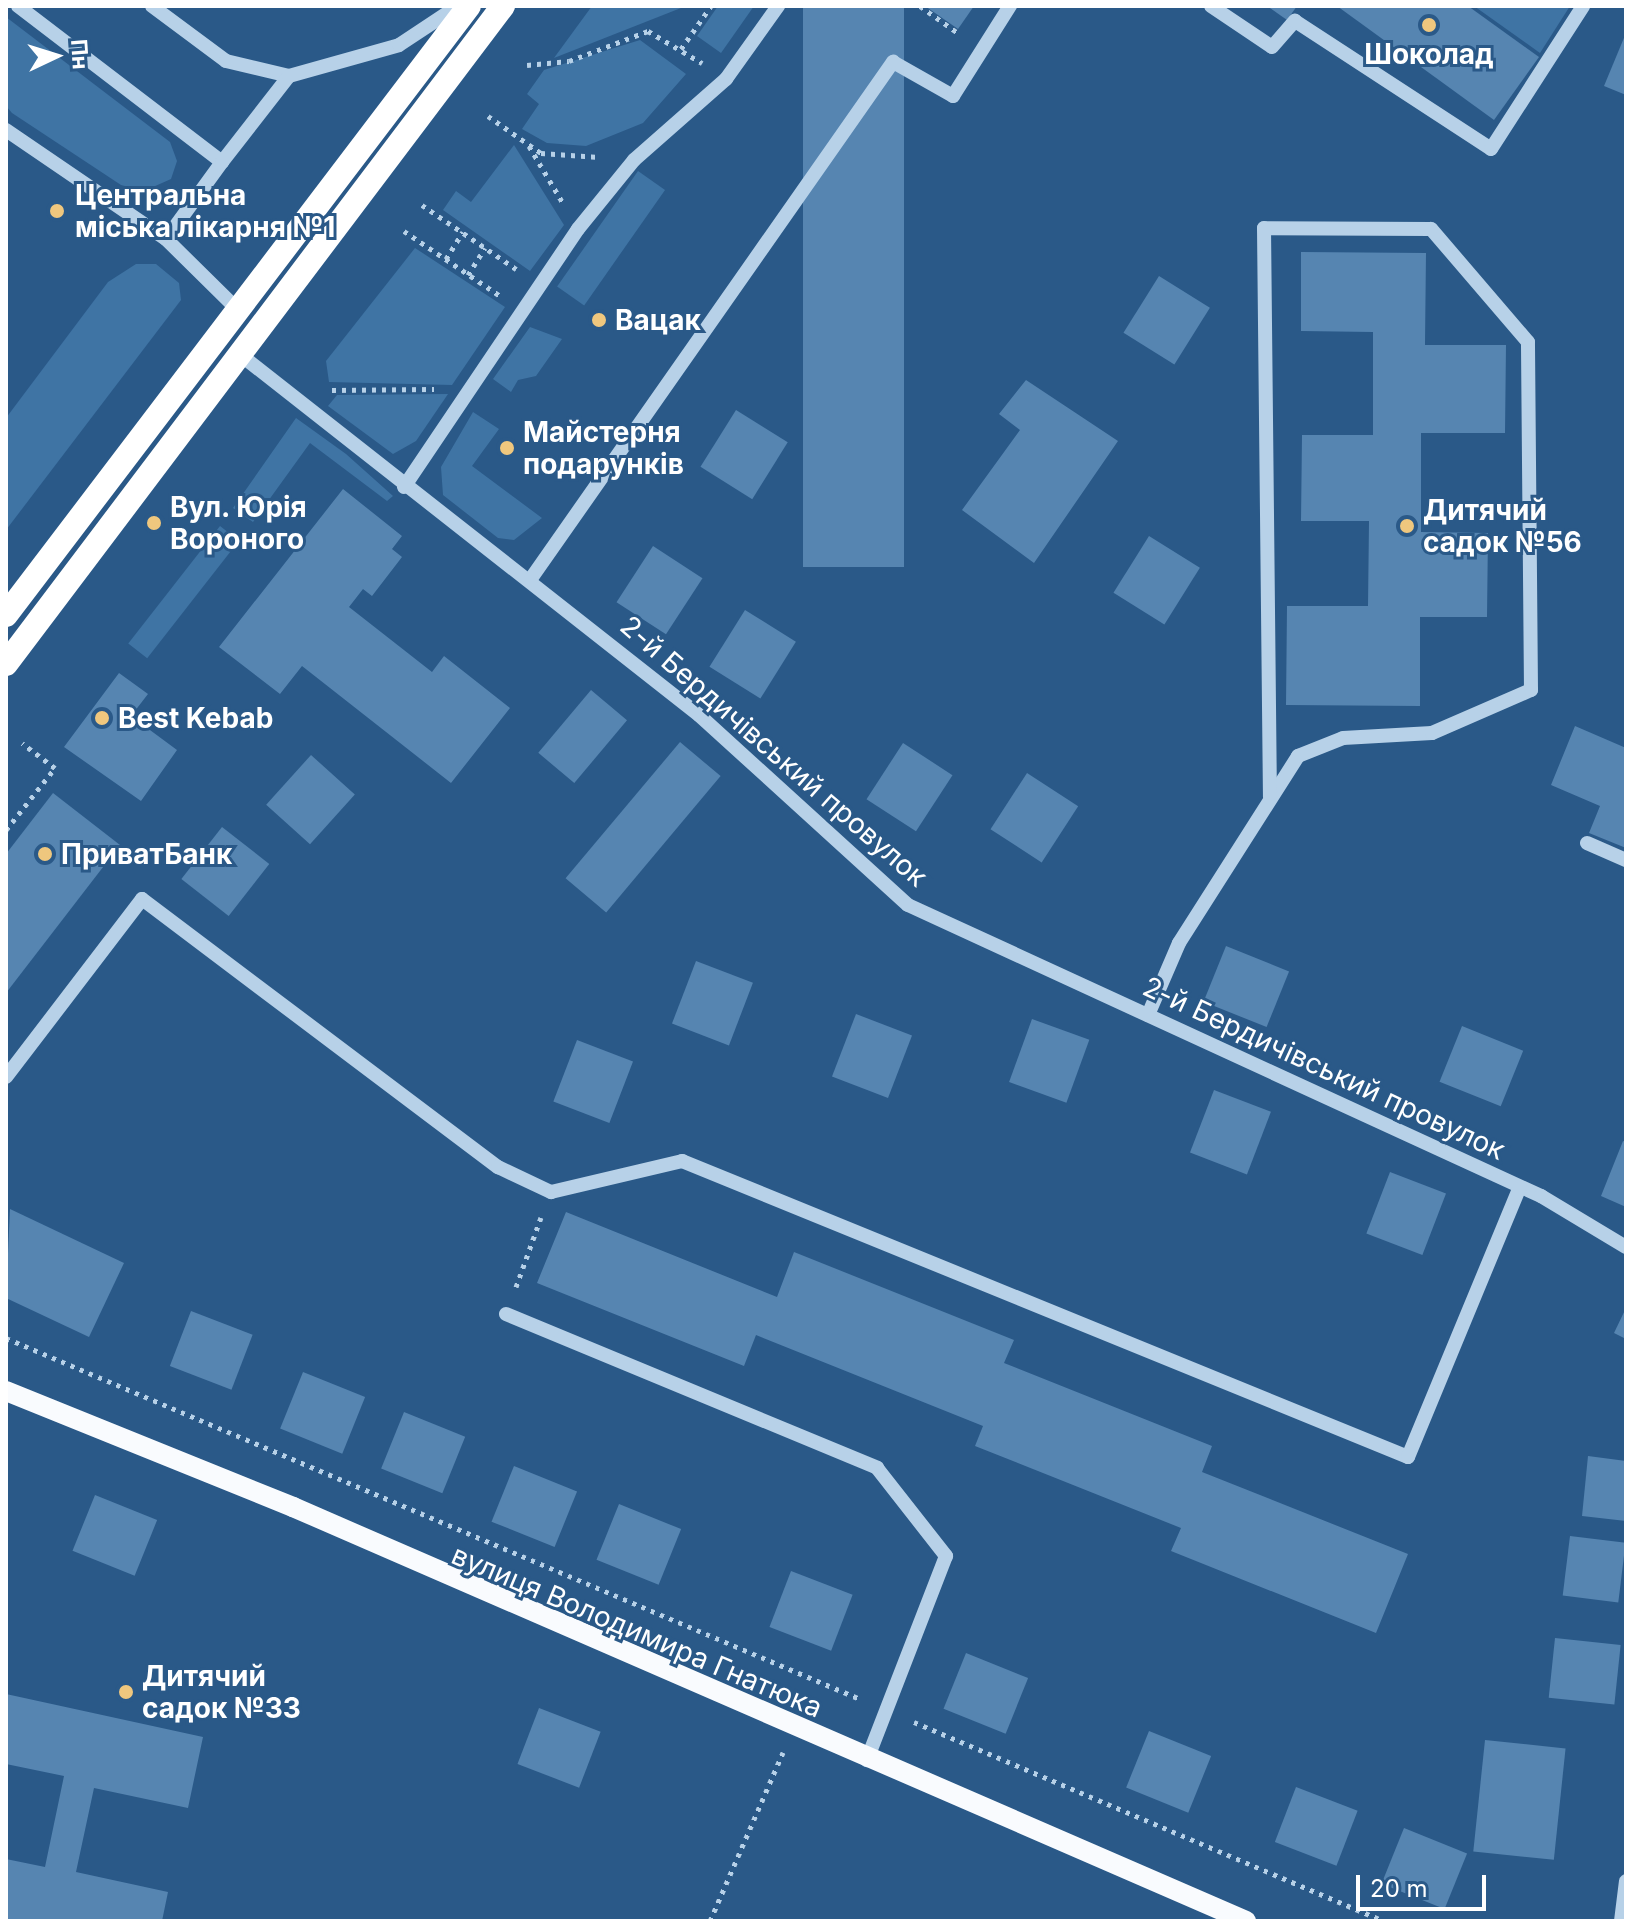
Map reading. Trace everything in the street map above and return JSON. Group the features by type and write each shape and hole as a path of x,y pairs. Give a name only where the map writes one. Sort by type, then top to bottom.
{"highway":[{"path":"6,615 240,312 469,6"},
{"path":"6,664 242,356 503,6"}],"main road":[{"name":"вулиця Володимира Гнатюка","path":"6,1391 293,1507 792,1729 1246,1921"}],"street":[{"path":"18,6 222,162"},
{"path":"152,6 226,61 289,76 399,45 458,6"},
{"path":"404,487 578,229 634,160 726,79 778,6"},
{"path":"530,580 893,62 953,96 1010,6"},
{"path":"1211,6 1272,47 1295,21 1491,149 1583,6"},
{"path":"166,239 289,76"},
{"path":"6,130 166,239 240,312"},
{"path":"1148,1015 1179,943 1298,756 1343,738 1432,733 1531,690 1528,342 1431,229 1264,228 1270,797"},
{"name":"2-й Бердичівський провулок","path":"242,356 404,487 530,580 699,715 908,905 1520,1187 1626,1247"},
{"path":"1587,843 1626,860"},
{"path":"6,1077 142,899 498,1167 551,1192 682,1161 1408,1457 1520,1187"},
{"path":"506,1314 877,1468 946,1556 867,1760"},
{"path":"1621,1921 1626,1881"}],"path":[{"path":"681,49 711,6"},
{"path":"920,6 982,50"},
{"path":"527,65 569,61 648,31 708,67 702,76"},
{"path":"488,116 550,156 605,156"},
{"path":"529,145 556,192"},
{"path":"422,205 514,267"},
{"path":"404,231 496,293"},
{"path":"446,259 463,232"},
{"path":"468,275 485,248"},
{"path":"322,389 470,389"},
{"path":"6,830 55,768 22,743"},
{"path":"506,1314 551,1192"},
{"path":"6,1338 1384,1921"},
{"path":"710,1921 792,1729"}],"shaded area":[{"path":"592,6 686,6 554,58"},
{"path":"718,6 754,6 721,53 697,36"},
{"path":"1474,6 1570,6 1540,53"},
{"path":"6,17 170,142 177,161 171,179 144,191 121,185 12,113 6,106"},
{"path":"640,40 686,74 643,123 586,146 547,143 522,129 539,104 527,94 544,70"},
{"path":"514,145 564,225 530,271 443,210 456,191 471,202"},
{"path":"638,171 665,190 584,305 557,287"},
{"path":"415,248 505,307 452,385 329,382 326,361"},
{"path":"136,264 156,264 179,283 181,300 6,530 6,418 108,282"},
{"path":"530,327 562,339 536,376 518,380 511,392 493,379"},
{"path":"448,394 416,441 393,454 328,406 337,395"},
{"path":"473,412 499,429 472,466 542,518 514,540 498,538 443,495 441,467"},
{"path":"296,418 346,454 393,496 387,501 310,443 253,522 233,508"},
{"path":"220,526 239,541 147,658 128,643"}],"building":[{"path":"803,6 904,6 904,567 803,567"},
{"path":"925,6 974,6 958,29"},
{"path":"1267,6 1297,6 1287,20"},
{"path":"1337,6 1468,6 1539,57 1494,120"},
{"path":"1626,33 1626,95 1604,86"},
{"path":"1301,252 1426,253 1425,345 1506,345 1505,433 1421,433 1421,532 1488,533 1487,617 1420,617 1420,706 1286,705 1287,606 1368,606 1369,521 1301,521 1302,435 1373,435 1373,332 1301,331"},
{"path":"1159,276 1210,308 1174,365 1123,333"},
{"path":"1026,380 1118,441 1034,563 962,510 1020,430 999,414"},
{"path":"736,410 788,442 752,499 700,467"},
{"path":"343,489 402,536 392,549 402,557 372,596 363,589 349,607 432,672 444,656 510,708 451,783 302,666 280,694 219,647"},
{"path":"1149,536 1200,568 1164,625 1113,593"},
{"path":"653,546 702,578 666,634 617,602"},
{"path":"745,610 796,642 760,699 709,667"},
{"path":"119,673 148,694 131,716 177,750 141,801 64,747"},
{"path":"591,690 627,720 574,783 538,753"},
{"path":"1575,726 1626,748 1626,848 1589,833 1600,806 1551,785"},
{"path":"680,742 721,776 606,912 566,878"},
{"path":"903,743 952,775 916,831 867,799"},
{"path":"311,755 355,794 310,844 266,805"},
{"path":"1027,773 1078,806 1042,862 991,829"},
{"path":"53,793 120,845 6,993 6,854"},
{"path":"222,827 269,864 229,916 181,879"},
{"path":"1226,946 1289,971 1267,1027 1204,1002"},
{"path":"696,961 753,983 729,1045 672,1024"},
{"path":"856,1014 912,1036 888,1098 832,1077"},
{"path":"1032,1019 1089,1040 1066,1103 1009,1082"},
{"path":"1462,1026 1523,1051 1501,1106 1440,1082"},
{"path":"577,1040 633,1062 609,1123 553,1102"},
{"path":"1214,1090 1271,1112 1247,1174 1190,1153"},
{"path":"1623,1141 1626,1142 1626,1207 1601,1196"},
{"path":"1390,1172 1446,1194 1422,1255 1366,1234"},
{"path":"10,1209 124,1263 89,1337 6,1298"},
{"path":"566,1212 777,1297 794,1252 1014,1340 1004,1363 1212,1446 1202,1472 1408,1554 1376,1633 1171,1551 1181,1528 975,1446 983,1426 756,1335 744,1366 537,1283"},
{"path":"1626,1308 1626,1339 1614,1333"},
{"path":"191,1311 253,1335 231,1390 170,1366"},
{"path":"303,1372 365,1397 342,1454 280,1429"},
{"path":"404,1412 465,1437 442,1493 381,1469"},
{"path":"1588,1456 1626,1461 1626,1521 1582,1516"},
{"path":"514,1466 577,1491 555,1547 492,1522"},
{"path":"95,1495 157,1520 135,1576 73,1551"},
{"path":"619,1504 681,1529 659,1585 597,1560"},
{"path":"1570,1536 1626,1543 1618,1602 1563,1596"},
{"path":"791,1571 853,1595 831,1651 769,1627"},
{"path":"1555,1638 1621,1645 1614,1705 1549,1698"},
{"path":"966,1653 1028,1678 1006,1734 944,1709"},
{"path":"6,1694 203,1737 188,1808 94,1788 76,1872 168,1892 162,1921 6,1921 6,1859 45,1867 64,1776 6,1764"},
{"path":"539,1708 601,1732 579,1788 517,1764"},
{"path":"1149,1731 1211,1756 1188,1813 1126,1788"},
{"path":"1485,1740 1566,1748 1554,1860 1473,1851"},
{"path":"1296,1787 1358,1811 1336,1866 1275,1842"},
{"path":"1404,1828 1467,1853 1445,1909 1382,1884"}],"place":[{"name":"Шоколад","path":"1429,25"},
{"name":"Центральна міська лікарня №1","path":"57,211"},
{"name":"Вацак","path":"599,320"},
{"name":"Майстерня подарунків","path":"507,448"},
{"name":"Вул. Юрія Вороного","path":"154,523"},
{"name":"Дитячий садок №56","path":"1407,526"},
{"name":"Best Kebab","path":"102,718"},
{"name":"ПриватБанк","path":"45,854"},
{"name":"Дитячий садок №33","path":"126,1692"}]}
